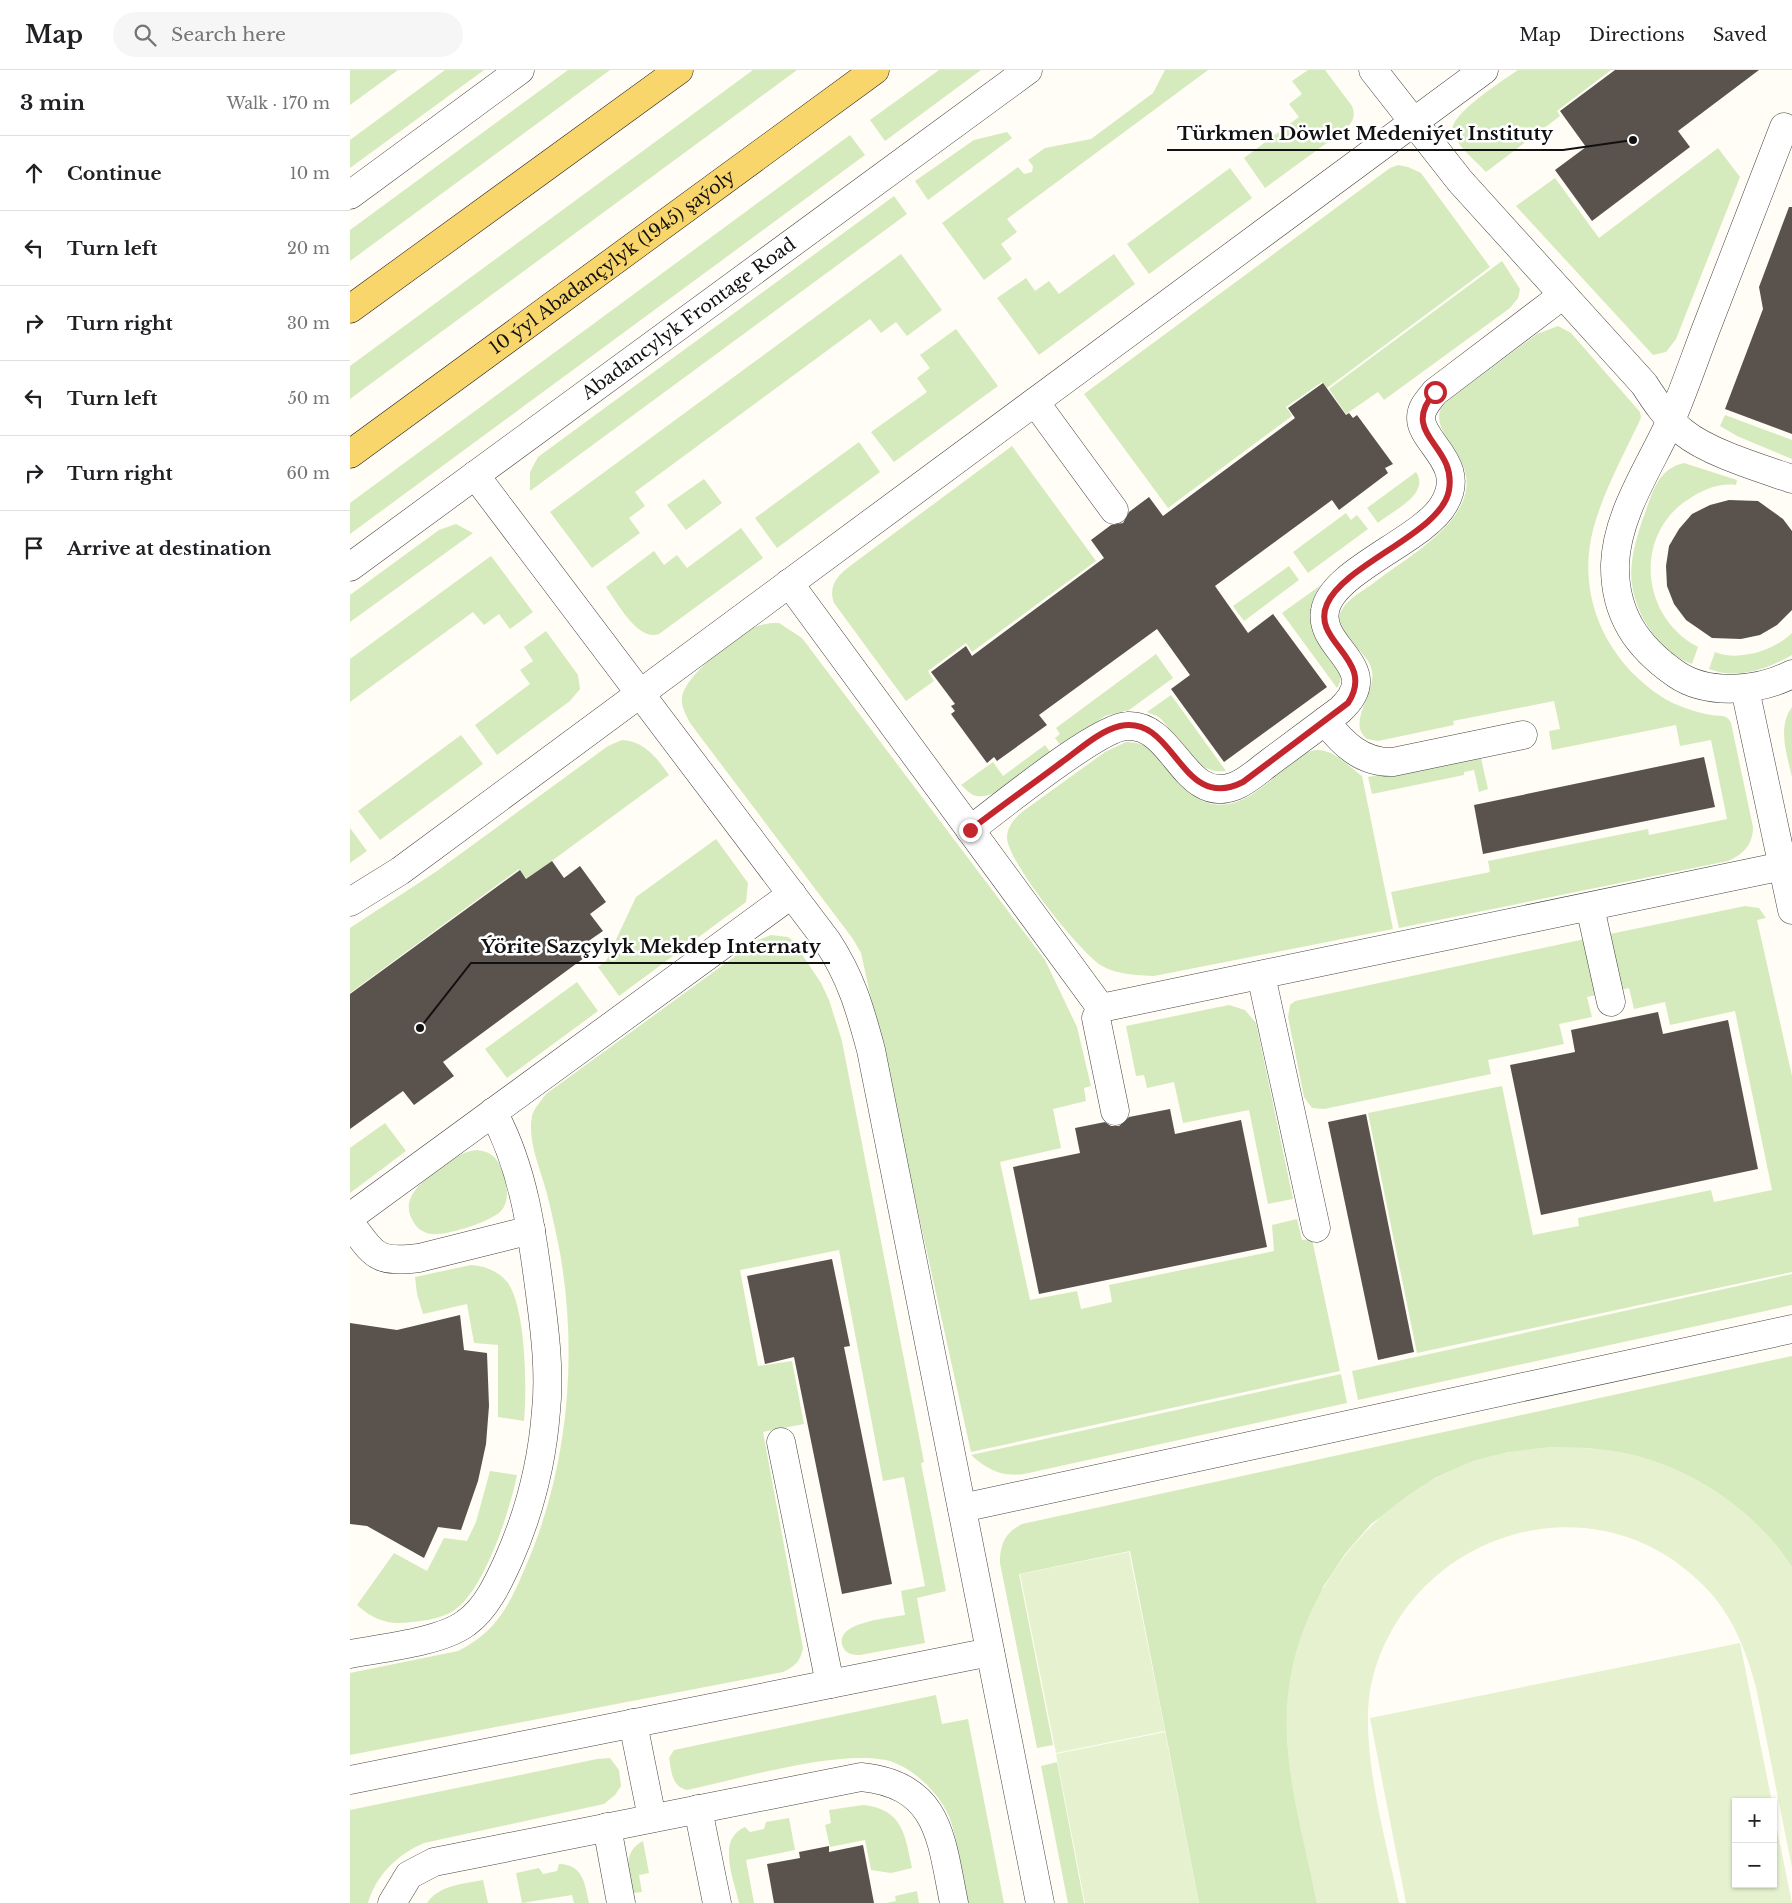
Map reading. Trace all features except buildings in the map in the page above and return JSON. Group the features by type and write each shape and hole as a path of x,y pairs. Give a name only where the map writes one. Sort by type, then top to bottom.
{"main road":[{"path":"350,308 679,70"},
{"name":"10 ýyl Abadançylyk (1945) şaýoly","path":"350,454 875,70"}],"street":[{"path":"350,195 520,70"},
{"name":"Abadancylyk Frontage Road","path":"350,567 1028,70"},
{"path":"1373,70 1460,181 1644,384 1671,420 1684,433 1742,462 1792,479"},
{"path":"350,902 400,871 1484,70"},
{"path":"1784,127 1671,420 1635,492 1622,530 1615,563 1618,597 1630,629 1651,656 1679,676 1711,687 1745,689 1778,681 1792,674"},
{"path":"970,830 1095,738 1119,726 1139,726 1148,730 1164,743 1180,765 1195,779 1213,788 1223,788 1243,782 1348,703 1353,695 1356,676 1348,659 1326,626 1324,610 1327,603 1342,584 1432,518 1448,498 1450,489 1448,466 1443,455 1424,429 1421,416 1423,408 1435,392 1563,295"},
{"path":"1035,402 1114,510"},
{"path":"475,476 792,894 844,966 854,990 864,1024 1040,1903"},
{"path":"789,583 1101,1008"},
{"path":"1745,689 1792,910"},
{"path":"1325,721 1336,735 1357,754 1380,762 1393,762 1523,735"},
{"path":"1101,1008 1783,866"},
{"path":"350,1217 792,894"},
{"path":"1590,906 1611,1002"},
{"path":"1261,975 1316,1228"},
{"path":"1101,1008 1096,1018 1115,1111"},
{"path":"350,1654 434,1637 452,1632 467,1623 482,1608 498,1583 517,1540 530,1501 540,1462 547,1410 543,1320 531,1230 518,1170 504,1132 493,1112"},
{"path":"350,1222 372,1252 383,1259 400,1260 420,1258 531,1230"},
{"path":"962,1508 1792,1329"},
{"path":"781,1442 830,1684"},
{"path":"350,1780 990,1652"},
{"path":"634,1723 652,1818"},
{"path":"392,1903 400,1886 409,1875 434,1862 848,1778 882,1779 907,1791 918,1800 933,1818 942,1841 954,1903"},
{"path":"698,1809 717,1903"},
{"path":"606,1828 621,1903"}],"green space":[{"path":"350,70 398,70 350,105"},
{"path":"445,70 484,70 350,168 350,140"},
{"path":"568,70 610,70 350,261 350,230"},
{"path":"753,70 797,70 350,399 350,366"},
{"path":"939,70 981,70 885,141 870,120"},
{"path":"1165,70 1208,70 1007,219 1017,232 1001,244 1012,259 984,280 942,223 1018,167 1024,174 1032,172 1033,166 1028,160 1045,148 1091,139 1153,93"},
{"path":"1308,70 1325,70 1352,106 1353,118 1346,129 1265,188 1244,158 1299,117 1289,104 1302,94 1292,81"},
{"path":"1518,70 1611,70 1557,111 1560,116 1486,172 1455,138 1453,126 1458,117 1467,108"},
{"path":"1007,132 1012,138 928,200 915,181 974,140"},
{"path":"850,135 865,155 350,534 350,503"},
{"path":"1718,148 1740,177 1676,339 1666,352 1653,355 1516,206 1555,178 1599,238"},
{"path":"1398,165 1421,173 1490,267 1327,388 1322,382 1286,407 1292,416 1168,508 1084,394 1390,168"},
{"path":"1230,168 1252,198 1149,274 1127,244"},
{"path":"894,196 907,214 530,491 530,472 538,457"},
{"path":"901,254 942,310 907,336 896,322 881,333 870,319 635,492 645,506 629,518 640,533 592,568 550,512"},
{"path":"1114,254 1135,284 1039,355 997,298 1026,278 1035,291 1049,281 1059,294"},
{"path":"1502,261 1520,289 1518,298 1510,308 1384,400 1378,392 1346,414 1329,389"},
{"path":"1558,326 1571,333 1640,412 1641,418 1608,487 1593,530 1589,555 1589,579 1600,625 1611,646 1625,665 1642,682 1662,697 1686,708 1705,714 1724,716 1729,720 1753,833 1743,852 1728,861 1399,928 1391,892 1490,872 1488,861 1648,829 1649,835 1727,819 1711,740 1680,746 1676,725 1552,750 1549,731 1560,729 1554,701 1453,721 1454,725 1378,741 1367,739 1361,732 1359,725 1360,716 1370,689 1372,671 1366,658 1344,632 1340,624 1339,616 1341,611 1352,598 1410,557 1437,535 1458,511 1464,498 1467,484 1465,471 1442,430 1439,420 1440,410 1447,401 1537,334"},
{"path":"956,329 998,386 894,462 871,432 927,392 917,378 930,368 920,355"},
{"path":"1725,415 1792,440 1792,459 1737,436 1720,426"},
{"path":"859,442 880,472 777,548 755,518"},
{"path":"1012,446 1096,561 972,652 966,643 928,671 934,681 906,701 834,603 832,597 833,586 841,574 850,566"},
{"path":"1684,463 1737,480 1736,485 1718,486 1702,491 1673,512 1660,530 1652,551 1651,573 1655,595 1664,615 1678,633 1698,647 1692,664 1666,648 1655,636 1638,608 1631,577 1636,542 1655,487 1669,470"},
{"path":"1416,472 1419,480 1418,488 1414,495 1378,523 1367,508"},
{"path":"704,479 722,503 686,530 667,505"},
{"path":"1346,513 1351,520 1357,515 1368,529 1308,573 1293,552"},
{"path":"456,524 473,533 350,622 350,595 439,530"},
{"path":"741,528 763,558 659,634 651,635 636,627 622,611 606,587 654,551 664,565 677,555 687,568"},
{"path":"491,556 533,612 510,629 499,614 484,625 473,612 350,702 350,659"},
{"path":"1289,566 1299,580 1244,621 1233,606"},
{"path":"1321,585 1312,602 1312,618 1316,632 1338,668 1341,678 1337,688 1282,613"},
{"path":"779,623 802,638 1045,960 1077,1027 1091,1086 1084,1088 1086,1101 1053,1109 1061,1148 1000,1162 1030,1300 1077,1291 1081,1309 1112,1302 1109,1285 1274,1251 1272,1225 1297,1219 1302,1240 1312,1239 1340,1371 971,1452 861,953 853,939 690,723 682,705 685,689 691,679 711,658 753,628 765,624"},
{"path":"546,631 578,675 580,689 570,701 497,755 475,725 530,684 520,670 533,661 524,647"},
{"path":"1792,633 1792,655 1772,665 1741,673 1720,672 1709,669 1715,652 1735,656 1756,653 1776,645"},
{"path":"1156,654 1173,678 1129,710 1105,716 1061,746 1055,738 1060,734 1056,728"},
{"path":"1171,695 1226,771 1214,771 1204,767 1188,754 1160,718 1147,712"},
{"path":"1792,707 1792,777 1784,741 1784,732 1787,715"},
{"path":"461,735 483,764 380,840 358,811"},
{"path":"622,740 630,741 649,751 669,775 527,879 519,869 350,993 350,928 437,871 608,746"},
{"path":"1126,742 1142,745 1156,753 1190,791 1203,801 1219,805 1248,797 1308,752 1323,750 1337,756 1362,776 1393,929 1154,976 1121,973 1102,966 1078,944 1032,886 1010,850 1007,834 1016,817 1022,812 1105,752"},
{"path":"1045,745 1051,753 1016,780 995,793 977,796 961,785 993,762 1003,776"},
{"path":"1480,754 1488,789 1479,792 1474,770 1464,772 1464,775 1372,794 1368,777"},
{"path":"350,828 367,851 350,863"},
{"path":"716,839 748,883 746,902 619,996 598,967 606,961 636,897"},
{"path":"1745,906 1759,908 1766,918 1757,920 1792,1076 1792,1272 1417,1353 1368,1113 1502,1086 1533,1235 1579,1226 1578,1218 1711,1190 1714,1202 1772,1190 1735,1011 1670,1025 1665,1002 1634,1009 1629,988 1621,990 1610,934"},
{"path":"771,935 788,937 793,941 821,983 829,1000 842,1041 924,1462 921,1463 946,1591 917,1598 925,1643 860,1655 850,1654 843,1647 842,1639 846,1632 854,1627 876,1620 905,1615 901,1591 925,1586 904,1477 883,1481 839,1250 740,1270 758,1366 792,1361 804,1424 763,1432 803,1648 797,1663 783,1672 350,1755 350,1673 458,1651 484,1634 502,1613 516,1589 542,1525 560,1449 566,1410 568,1331 560,1253 549,1201 531,1136 534,1110 546,1094 756,941"},
{"path":"1585,939 1597,995 1587,997 1592,1017 1559,1024 1564,1044 1488,1060 1491,1074 1324,1109 1312,1108 1304,1097 1288,1017 1290,1005 1295,1001"},
{"path":"577,982 598,1011 507,1078 485,1049"},
{"path":"1229,1005 1245,1010 1256,1023 1293,1199 1268,1204 1249,1110 1183,1123 1174,1082 1147,1088 1144,1075 1136,1076 1126,1026"},
{"path":"385,1123 406,1151 350,1193 350,1148"},
{"path":"477,1150 492,1155 498,1162 504,1175 507,1199 501,1211 480,1223 452,1232 434,1234 421,1230 416,1226 410,1214 410,1199 414,1192 426,1179 453,1159 467,1152"},
{"path":"471,1265 496,1272 508,1283 514,1295 519,1311 524,1350 524,1421 498,1417 498,1345 474,1343 467,1304 423,1314 417,1294 415,1277"},
{"path":"1792,1274 1792,1305 1358,1400 1352,1371"},
{"path":"1792,1356 1792,1567 1762,1530 1664,1465 1627,1454 1588,1448 1510,1452 1471,1462 1435,1478 1371,1524 1345,1554 1323,1587 1287,1738 1292,1777 1317,1903 1199,1903 1130,1551 1019,1574 1053,1745 1037,1748 1000,1563 1002,1545 1016,1527 1022,1524"},
{"path":"1341,1374 1347,1403 1024,1474 1016,1475 995,1471 983,1465 971,1455"},
{"path":"1549,1447 1587,1448 1625,1453 1674,1468 1720,1494 1741,1510 1760,1527 1792,1567 1792,1868 1756,1687 1743,1646 1723,1608 1704,1586 1660,1552 1612,1533 1562,1527 1513,1535 1467,1554 1426,1585 1394,1626 1373,1677 1369,1702 1368,1729 1375,1789 1399,1903 1317,1903 1291,1780 1287,1739 1288,1694 1297,1651 1312,1609 1334,1571 1361,1536 1394,1506 1431,1481 1471,1462 1500,1454"},
{"path":"490,1471 517,1475 514,1490 494,1549 475,1587 464,1601 444,1616 404,1623 383,1621 370,1615 357,1605 394,1553 427,1571 444,1538 467,1541 476,1522"},
{"path":"1129,1552 1165,1731 1056,1753 1020,1574"},
{"path":"1740,1643 1771,1798 1732,1798 1732,1888 1777,1888 1777,1830 1792,1903 1406,1903 1370,1718"},
{"path":"936,1695 942,1724 968,1719 1004,1903 967,1903 957,1843 946,1810 928,1786 904,1767 895,1763 865,1758 814,1762 687,1790 678,1785 673,1778 669,1758 674,1750"},
{"path":"1165,1732 1199,1903 1085,1903 1056,1754"},
{"path":"610,1758 619,1770 621,1786 615,1795 604,1804 424,1843 405,1853 389,1867 376,1883 368,1903 350,1903 350,1810 597,1759"},
{"path":"1057,1762 1084,1903 1068,1903 1041,1766"},
{"path":"863,1805 887,1812 894,1818 904,1835 912,1868 891,1873 871,1870 865,1840 830,1847 825,1825 831,1823 829,1810"},
{"path":"789,1818 795,1850 746,1860 754,1903 739,1903 729,1860 731,1841 736,1833 745,1827 750,1832 764,1829 766,1822"},
{"path":"643,1841 649,1873 639,1875 642,1892 633,1893 628,1864 629,1857 636,1846"},
{"path":"559,1864 573,1867 582,1876 589,1903 574,1903 572,1895 522,1903 516,1873 539,1868 543,1874 557,1871"},
{"path":"483,1880 488,1903 427,1903 438,1892 445,1889"},
{"path":"917,1891 919,1903 886,1903 896,1901 895,1896"}],"place":[{"name":"Türkmen Döwlet Medeniýet Instituty","path":"1633,140"},
{"name":"Ýörite Sazçylyk Mekdep Internaty","path":"420,1028"}],"route":[{"path":"970,830 1095,738 1119,726 1139,726 1148,730 1164,743 1180,765 1195,779 1213,788 1223,788 1243,782 1348,703 1356,686 1356,676 1348,659 1328,632 1324,610 1335,590 1432,518 1444,506 1450,489 1448,466 1443,455 1424,429 1421,416 1423,408 1435,392"}]}
